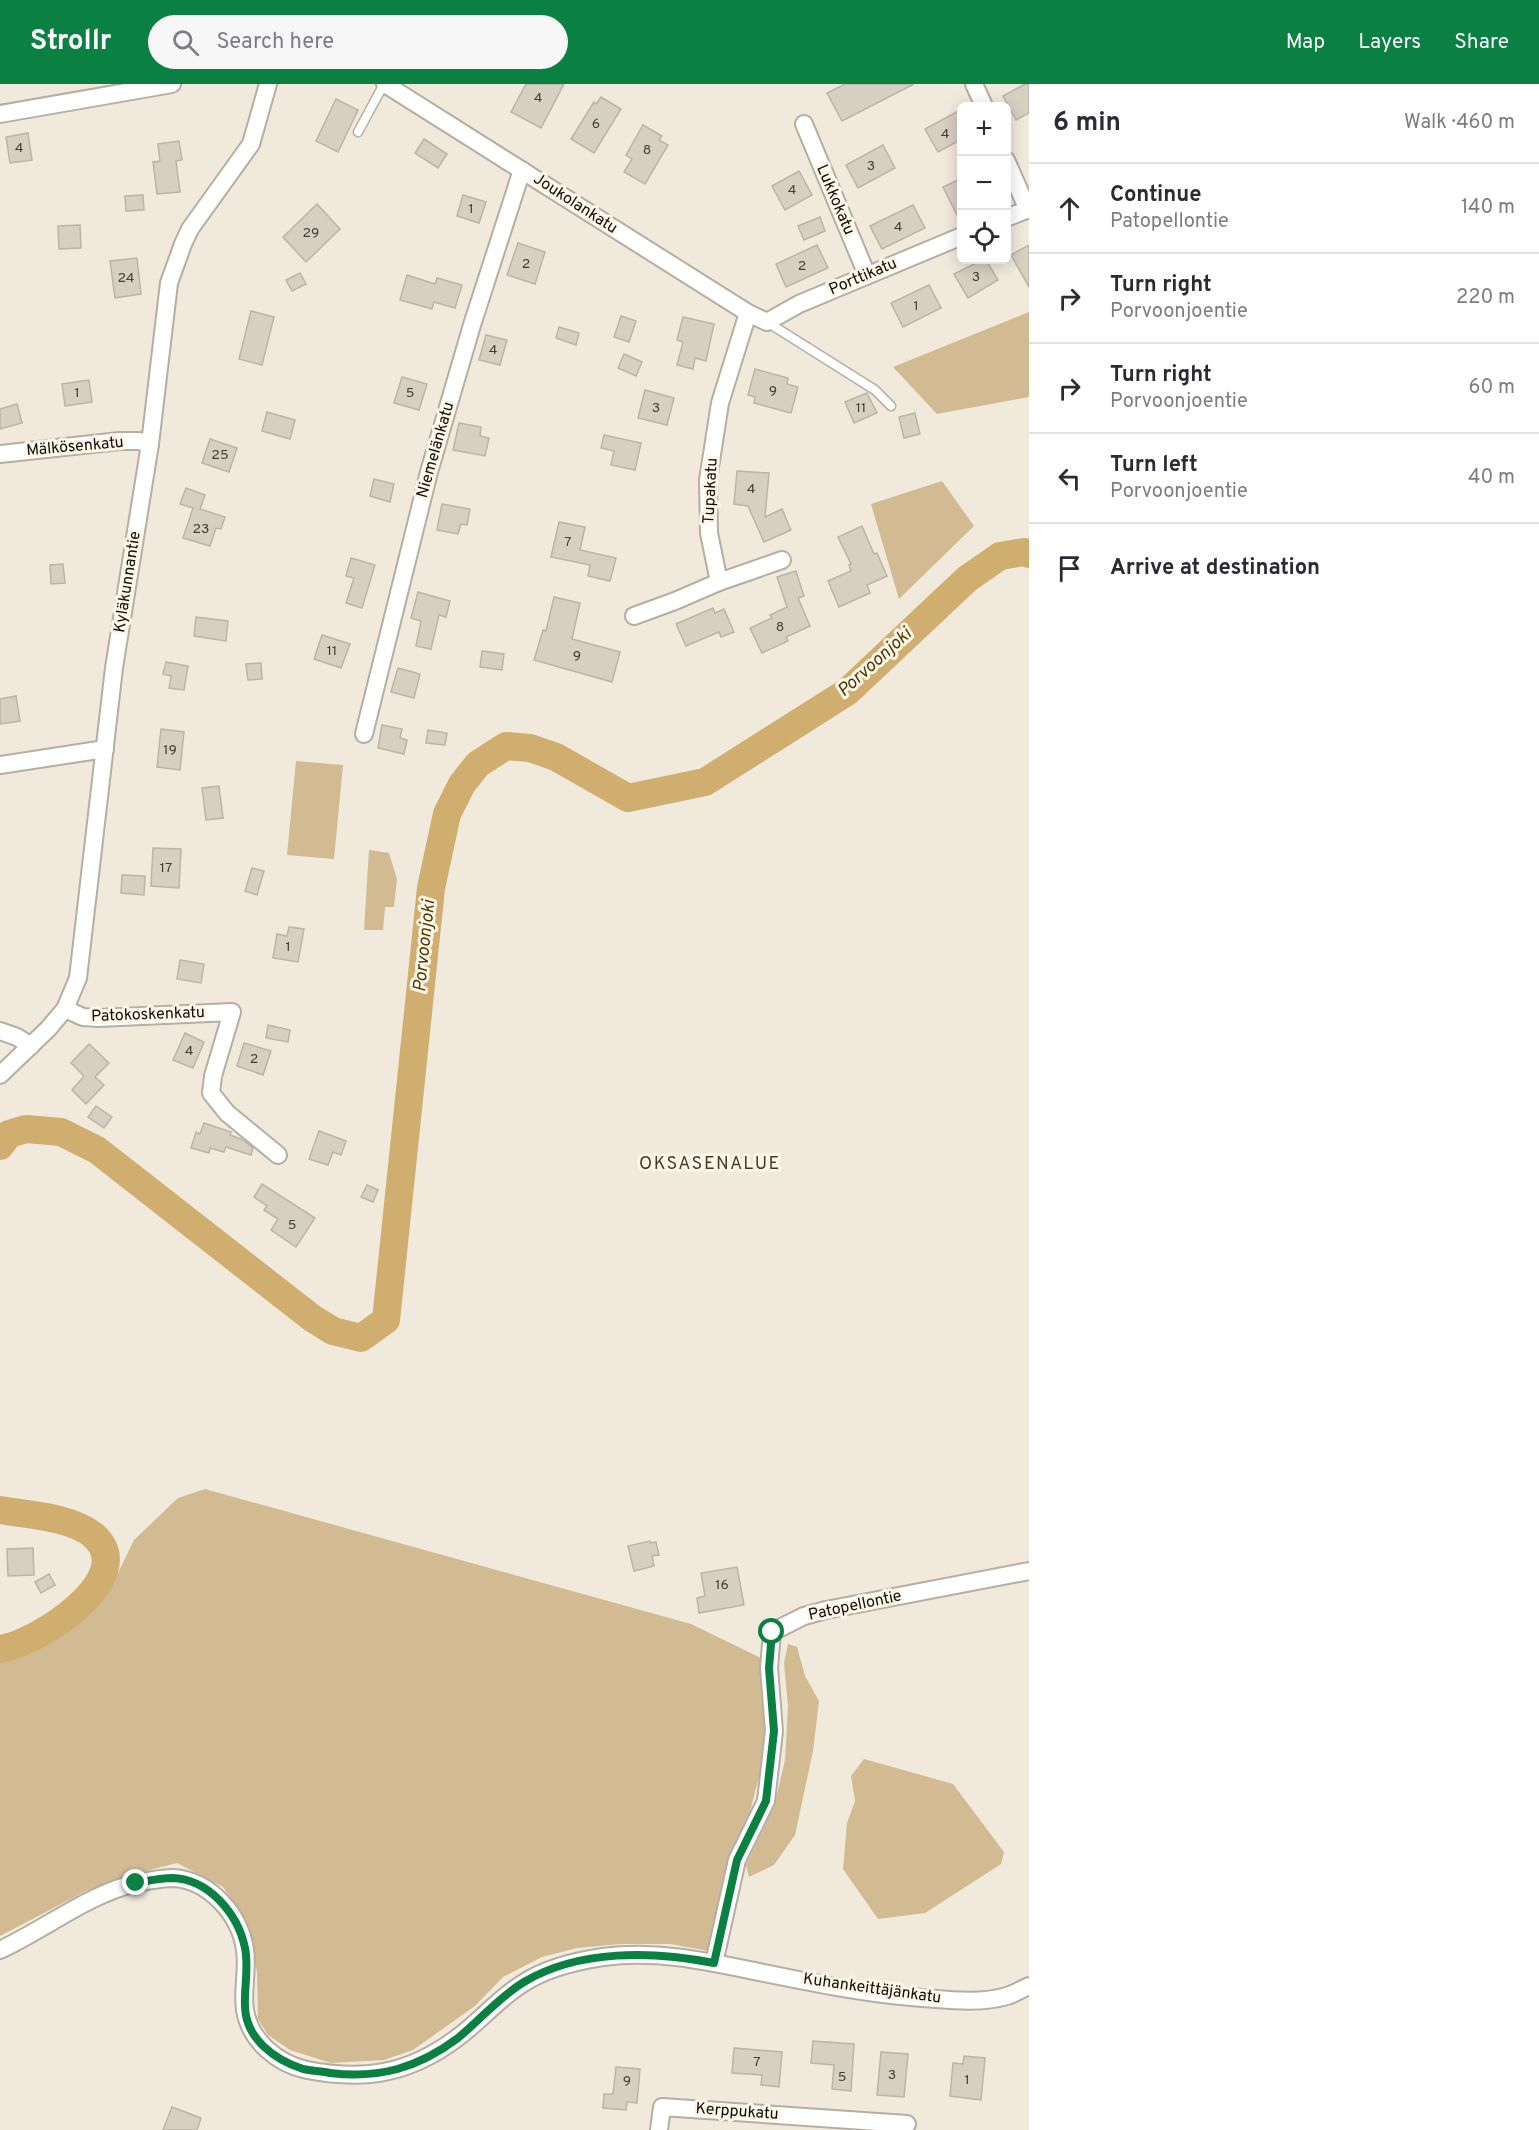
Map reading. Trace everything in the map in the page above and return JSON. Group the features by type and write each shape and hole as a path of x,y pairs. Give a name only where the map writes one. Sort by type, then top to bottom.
{"street":[{"path":"0,114 172,84"},
{"name":"Kyläkunnantie","path":"0,1075 65,1009 78,978 114,668 150,444 170,283 190,229 251,144 268,84"},
{"name":"Joukolankatu","path":"385,84 748,313 767,322"},
{"path":"975,84 982,102"},
{"name":"Lukkokatu","path":"804,124 867,275"},
{"name":"Niemelänkatu","path":"364,734 429,472 472,325 522,170"},
{"path":"1011,171 1028,209 1011,216"},
{"name":"Porttikatu","path":"767,322 799,304 957,238"},
{"name":"Tupakatu","path":"719,582 709,533 708,480 720,404 748,313"},
{"name":"Mälkösenkatu","path":"0,454 120,441 139,441 150,444"},
{"path":"634,616 782,560"},
{"path":"0,765 105,749"},
{"name":"Patokoskenkatu","path":"65,1009 83,1017 98,1018 232,1012 213,1076 211,1094 227,1113 278,1155"},
{"path":"0,1031 17,1037 31,1046"},
{"name":"Patopellontie","path":"714,1963 737,1860 766,1801 774,1731 769,1668 772,1632 804,1616 826,1610 1029,1571"},
{"name":"Kuhankeittäjänkatu","path":"0,1950 106,1893 136,1883 172,1878 196,1883 220,1899 236,1922 245,1948 245,2010 251,2029 261,2044 277,2058 304,2069 355,2076 390,2072 419,2061 456,2039 524,1982 585,1960 639,1954 676,1956 845,1989 945,2000 983,2000 1006,1996 1029,1986"},
{"name":"Kerppukatu","path":"659,2130 662,2107 872,2126 907,2124"}],"lane":[{"path":"358,132 385,84"},
{"path":"767,322 875,390 891,406"}],"shaded area":[{"path":"1029,312 1029,397 937,414 893,367"},
{"path":"942,481 974,526 899,599 871,504"},
{"path":"296,761 343,765 334,859 287,855"},
{"path":"369,850 389,853 397,879 394,907 385,907 383,930 364,930"},
{"path":"205,1489 691,1624 761,1658 772,1727 747,1823 709,1951 670,1944 621,1944 577,1948 542,1957 503,1977 475,2006 413,2050 384,2060 331,2063 290,2050 268,2035 258,2019 257,1972 242,1914 223,1887 177,1863 131,1875 86,1891 0,1936 0,1658 12,1657 56,1638 118,1573 134,1540 178,1498"},
{"path":"788,1644 797,1647 805,1676 819,1701 813,1751 795,1835 774,1865 749,1877 746,1865 774,1807 785,1760 788,1706 784,1663"},
{"path":"864,1759 953,1784 1004,1852 1001,1864 925,1913 878,1919 843,1869 847,1823 855,1801 851,1776"}],"building":[{"path":"526,84 564,84 541,128 511,112"},
{"path":"845,84 914,84 842,121 827,93"},
{"path":"1029,84 1029,113 1016,120 1011,111 1011,102 1006,102 1003,96"},
{"path":"601,97 621,109 594,153 571,139 594,102 596,104"},
{"path":"336,99 358,110 338,152 316,141"},
{"path":"957,112 957,142 938,152 925,129"},
{"path":"643,125 662,136 659,140 668,145 645,184 624,172 632,159 626,155"},
{"path":"28,133 32,160 10,163 6,137"},
{"path":"424,139 447,154 438,168 415,153"},
{"path":"179,141 182,160 176,161 180,192 157,194 153,162 160,161 158,144"},
{"path":"883,145 895,168 858,188 846,165"},
{"path":"799,171 812,195 785,210 772,186"},
{"path":"957,180 957,215 943,187"},
{"path":"143,195 144,210 126,211 125,196"},
{"path":"463,195 486,202 479,223 457,216"},
{"path":"317,204 340,229 306,262 283,237"},
{"path":"913,205 925,228 882,249 870,226"},
{"path":"820,217 825,231 804,240 798,226"},
{"path":"80,225 81,248 59,249 58,226"},
{"path":"518,243 545,252 535,284 507,275"},
{"path":"817,245 828,268 786,287 776,264"},
{"path":"1029,245 1029,287 1011,255"},
{"path":"137,258 141,294 115,298 110,261"},
{"path":"974,264 988,264 998,280 968,298 954,274"},
{"path":"300,273 306,284 292,291 286,280"},
{"path":"407,275 435,284 437,278 462,285 455,308 434,302 432,309 400,300"},
{"path":"929,285 941,308 903,327 891,303"},
{"path":"251,311 274,317 262,365 239,359"},
{"path":"621,316 636,321 629,342 614,337"},
{"path":"683,317 714,324 706,361 695,358 693,369 677,365 683,342 677,340"},
{"path":"559,327 579,333 576,345 556,338"},
{"path":"486,335 507,340 500,365 479,360"},
{"path":"624,354 642,362 636,376 618,368"},
{"path":"755,369 788,378 787,384 798,387 791,413 754,403 755,397 748,395"},
{"path":"402,377 427,384 419,410 394,403"},
{"path":"89,380 92,402 65,406 62,384"},
{"path":"645,390 674,398 667,425 638,418"},
{"path":"867,393 877,413 854,423 845,402"},
{"path":"17,404 22,423 0,429 0,409"},
{"path":"267,412 295,420 290,439 262,431"},
{"path":"915,413 920,434 904,438 899,417"},
{"path":"459,423 481,427 480,436 489,438 485,456 453,450"},
{"path":"604,435 641,443 635,470 611,465 614,451 601,448"},
{"path":"210,439 237,448 229,472 202,463"},
{"path":"737,471 769,473 765,517 782,509 791,530 764,542 748,506 734,504"},
{"path":"374,479 394,484 390,502 370,496"},
{"path":"186,488 205,495 200,509 225,517 221,529 216,528 210,546 183,538 193,508 180,504"},
{"path":"442,504 470,509 467,525 461,524 458,534 437,530"},
{"path":"559,522 585,527 580,550 616,558 610,581 588,576 590,565 551,557"},
{"path":"862,526 887,576 867,585 870,593 839,607 828,581 851,571 849,565 851,564 838,537"},
{"path":"351,558 375,565 362,608 346,603 354,578 346,576"},
{"path":"63,564 65,583 51,584 50,565"},
{"path":"796,571 804,596 798,598 810,626 786,637 788,641 762,653 750,628 772,618 770,615 787,607 777,577"},
{"path":"418,592 450,601 446,617 439,615 431,649 416,646 421,621 411,618"},
{"path":"554,597 580,603 572,639 620,652 612,682 534,660 543,630 546,631"},
{"path":"713,608 715,613 724,609 734,632 721,637 719,632 686,646 676,624"},
{"path":"196,617 228,621 226,641 194,636"},
{"path":"322,635 350,644 341,668 314,659"},
{"path":"482,651 504,654 502,670 480,667"},
{"path":"166,662 188,666 184,690 169,688 171,676 163,674"},
{"path":"261,663 262,679 248,680 246,664"},
{"path":"398,668 420,674 414,698 391,692"},
{"path":"16,696 20,721 0,724 0,699"},
{"path":"382,725 402,729 400,738 407,740 404,754 378,748"},
{"path":"161,729 184,732 180,770 157,767"},
{"path":"428,730 447,733 445,745 426,743"},
{"path":"219,786 223,818 206,820 202,788"},
{"path":"153,848 181,849 179,888 151,886"},
{"path":"252,868 264,871 257,895 245,891"},
{"path":"122,875 145,876 144,895 121,893"},
{"path":"289,927 304,929 298,962 273,958 277,934 287,936"},
{"path":"180,960 204,964 201,983 177,979"},
{"path":"268,1025 290,1030 288,1042 266,1038"},
{"path":"185,1033 204,1042 193,1068 173,1060"},
{"path":"244,1043 271,1051 263,1075 237,1066"},
{"path":"89,1044 109,1063 95,1077 104,1085 86,1104 72,1090 84,1076 71,1063"},
{"path":"96,1106 112,1117 104,1128 88,1117"},
{"path":"204,1123 231,1132 230,1135 243,1140 253,1148 251,1155 226,1147 224,1152 210,1148 209,1153 191,1148 196,1132 200,1134"},
{"path":"319,1131 346,1141 341,1155 333,1152 328,1165 309,1159"},
{"path":"262,1184 315,1218 296,1247 271,1230 278,1219 264,1210 267,1206 254,1197"},
{"path":"367,1185 378,1190 373,1202 361,1197"},
{"path":"650,1541 651,1543 656,1542 659,1555 652,1556 654,1566 634,1571 628,1546"},
{"path":"33,1548 34,1575 8,1576 7,1549"},
{"path":"737,1567 744,1605 699,1613 697,1598 705,1596 701,1573"},
{"path":"49,1574 55,1585 41,1593 35,1582"},
{"path":"813,2041 854,2044 851,2091 832,2089 834,2065 811,2063"},
{"path":"734,2048 782,2052 779,2087 761,2085 762,2075 732,2073"},
{"path":"881,2052 908,2054 904,2097 877,2095"},
{"path":"964,2056 985,2058 981,2100 950,2096 953,2063 963,2064"},
{"path":"616,2067 640,2069 637,2103 627,2102 626,2110 603,2108 604,2094 613,2094"},
{"path":"172,2107 201,2118 197,2130 163,2130"}],"waterway":[{"name":"Porvoonjoki","path":"0,1146 9,1134 26,1129 61,1132 97,1150 312,1318 333,1331 361,1338 386,1320 431,888 447,814 462,784 478,764 506,746 530,748 556,757 628,798 705,782 847,692 967,579 1000,556 1024,552 1029,554"},
{"name":"Porvoonjoki","path":"0,1510 73,1524 93,1535 105,1552 104,1570 95,1588 79,1606 59,1622 37,1635 0,1649"}],"district":[{"name":"OKSASENALUE","path":"710,1164"}],"route":[{"path":"136,1883 172,1878 196,1883 220,1899 236,1922 245,1948 245,2010 251,2029 261,2044 277,2058 304,2069 355,2076 390,2072 419,2061 456,2039 524,1982 585,1960 639,1954 676,1956 714,1963 737,1860 766,1801 774,1731 769,1668 772,1632"}]}
